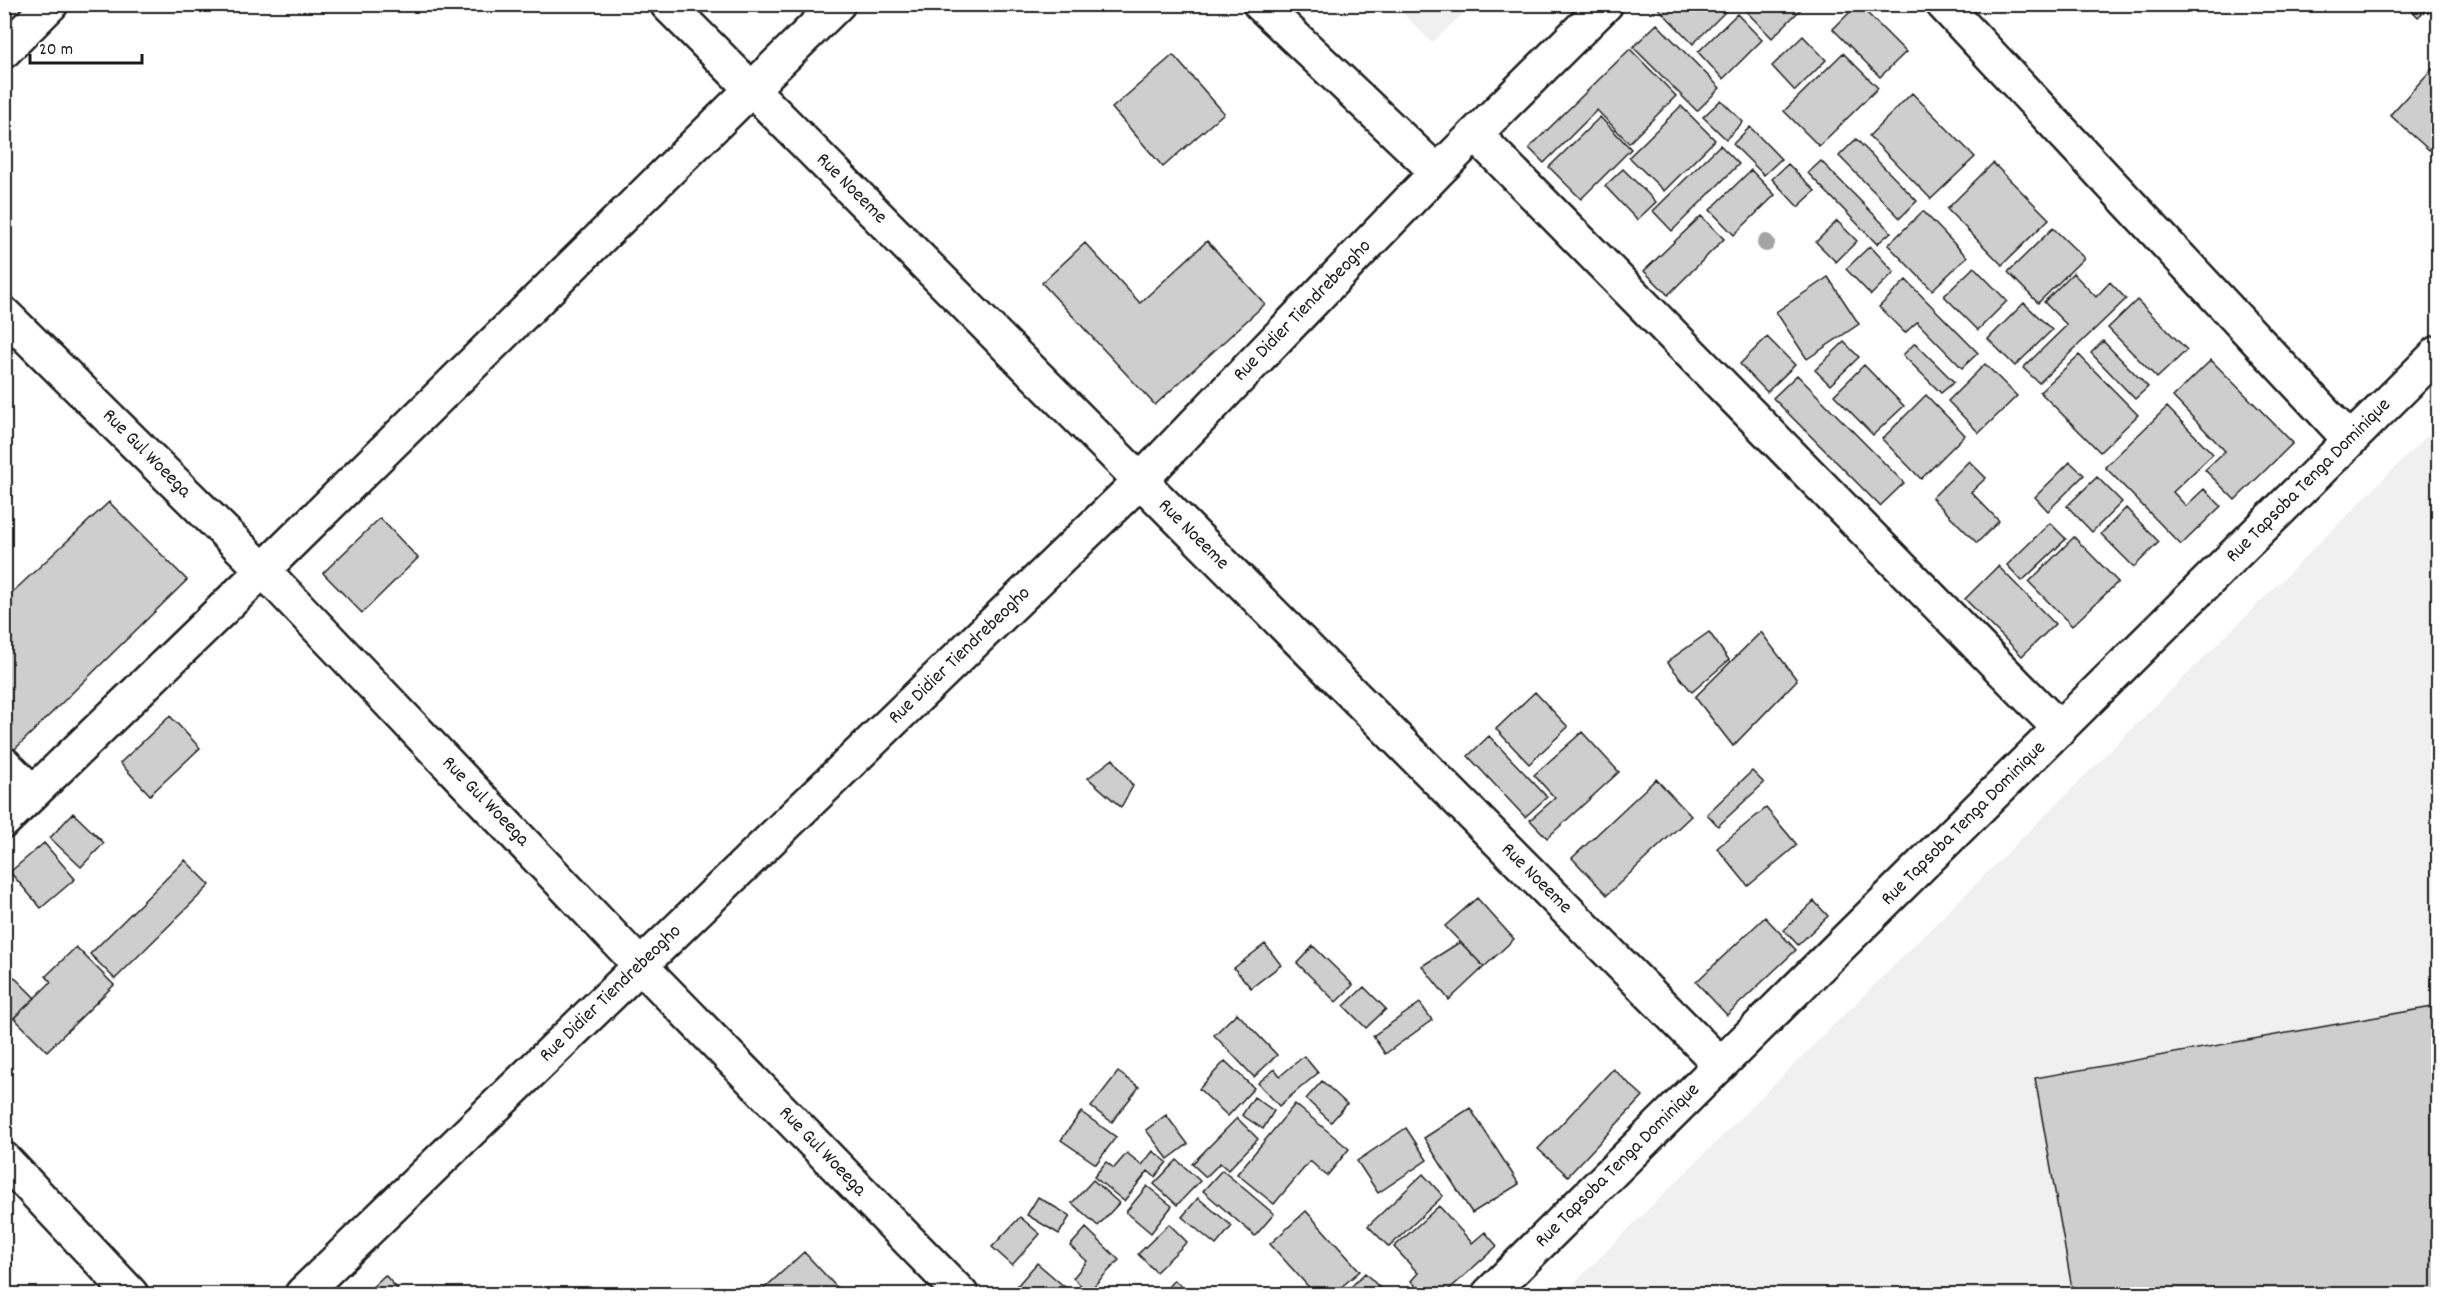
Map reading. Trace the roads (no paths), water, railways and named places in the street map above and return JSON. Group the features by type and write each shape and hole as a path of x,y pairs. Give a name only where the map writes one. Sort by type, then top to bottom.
{"street":[{"path":"4,51 51,4"},
{"name":"Rue Noeeme","path":"667,4 1720,1064"},
{"path":"4,821 753,90 838,4"},
{"path":"1260,4 1437,172"},
{"name":"Rue Didier Tiendrebeogho","path":"302,1294 1140,481 1437,172 1606,4"},
{"path":"1942,4 2350,440"},
{"path":"1475,134 2060,729"},
{"name":"Rue Gul Woeega","path":"4,314 263,570 640,965 961,1294"},
{"name":"Rue Tapsoba Tenga Dominique","path":"1489,1294 2439,353"},
{"path":"4,764 32,792"},
{"path":"4,1159 130,1294"}]}
